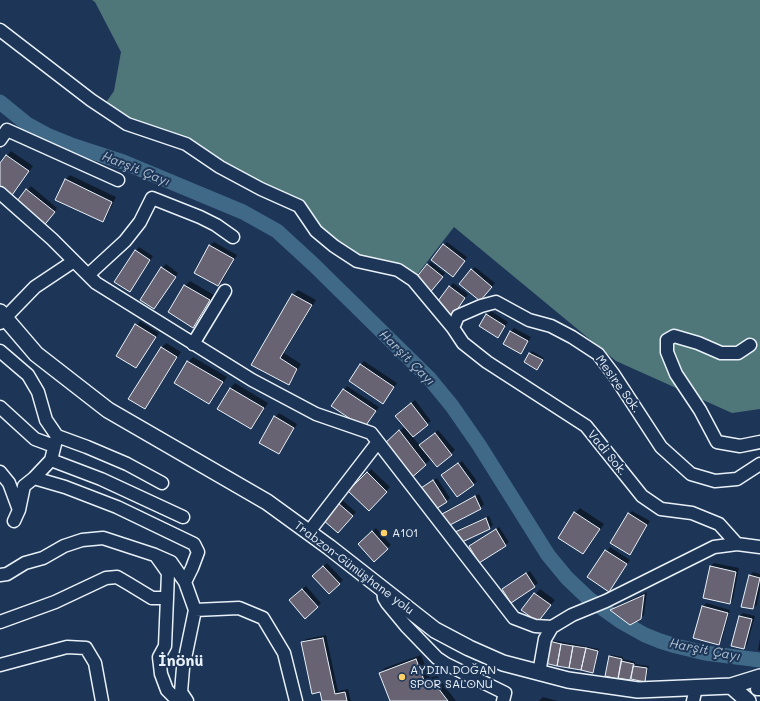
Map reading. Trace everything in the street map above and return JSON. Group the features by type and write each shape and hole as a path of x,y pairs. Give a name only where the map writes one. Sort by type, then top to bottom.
{"main road":[{"name":"Trabzon-Gümüşhane yolu","path":"2,318 36,354 108,410 267,502 383,588 435,630 503,664 568,680 694,697 731,686 756,689"},
{"path":"731,686 756,689"}],"street":[{"name":"Vadi Sok.","path":"0,30 91,100 127,124 186,144 234,174 262,189 300,206 316,231 334,246 357,261 398,270 413,280 456,322 463,343 487,362 586,426 642,496 661,509 692,513 719,524 737,544"},
{"path":"0,140 8,130 118,180"},
{"path":"0,193 52,239 96,283 252,380 316,414 371,433 514,618 535,626 552,627"},
{"path":"88,275 125,241 140,222 152,198 200,217 216,225 233,237"},
{"path":"2,318 35,287 74,261"},
{"path":"193,344 225,291"},
{"name":"Mesire Sok.","path":"456,322 481,306 496,302 529,320 551,326 578,341 598,354 618,381 661,447 691,474 715,481 737,479 760,464"},
{"path":"750,345 738,353 721,353 698,343 674,336 668,340 667,352 676,374 700,410 717,442 740,446 760,442"},
{"path":"0,351 28,375 38,392 46,420 55,441 50,460 34,478 24,486 16,516 9,482 0,472"},
{"path":"0,407 35,439 87,447 127,464 162,483"},
{"path":"308,533 378,442"},
{"path":"50,460 101,479 183,518"},
{"path":"34,478 117,506 194,544 198,552 185,582"},
{"path":"0,575 7,574 25,563 43,558 64,546 82,540 103,538 171,562 185,582 195,610 183,668 181,692 187,701"},
{"path":"539,672 545,639 552,627 572,615 606,601 714,547 737,544 760,547"},
{"path":"155,556 168,573 165,646 159,657 161,674 167,690 178,701"},
{"path":"0,622 55,602 106,578 117,578 152,598 166,598"},
{"path":"383,588 384,598 387,603 406,626 437,658 446,664 505,693 505,701"},
{"path":"195,610 239,608 263,618 284,653 296,701"},
{"path":"0,665 67,647 86,648 95,663 102,701"}],"green space":[{"path":"92,0 760,0 760,409 732,413 616,361 454,227 413,280 334,246 299,206 102,108 114,91 121,52 95,2"}],"building":[{"path":"6,155 29,171 10,198 0,191 0,163"},
{"path":"65,179 112,202 103,222 55,200"},
{"path":"26,189 55,212 42,228 14,205"},
{"path":"443,244 465,261 453,277 431,260"},
{"path":"209,245 234,259 218,286 194,273"},
{"path":"135,250 150,260 130,292 114,282"},
{"path":"427,264 443,277 428,295 412,283"},
{"path":"161,267 176,277 154,309 140,300"},
{"path":"471,269 492,287 480,301 459,284"},
{"path":"184,285 210,300 193,328 168,312"},
{"path":"449,286 465,298 452,317 435,305"},
{"path":"292,294 312,305 280,358 297,369 289,385 251,365"},
{"path":"486,314 505,326 498,338 479,326"},
{"path":"135,324 156,337 136,368 116,356"},
{"path":"510,331 528,341 521,354 503,344"},
{"path":"161,347 177,357 145,409 128,399"},
{"path":"529,353 543,360 537,370 524,362"},
{"path":"187,361 223,382 209,404 174,383"},
{"path":"360,364 394,387 383,404 349,381"},
{"path":"230,388 264,408 251,429 217,409"},
{"path":"343,389 376,411 364,428 331,406"},
{"path":"411,403 428,425 413,437 395,416"},
{"path":"274,416 294,428 279,454 259,443"},
{"path":"399,430 426,465 409,480 382,446"},
{"path":"435,433 452,455 437,467 419,445"},
{"path":"458,463 474,485 457,497 441,475"},
{"path":"367,472 387,492 369,511 348,491"},
{"path":"433,480 447,502 431,512 418,490"},
{"path":"475,496 481,509 448,526 442,514"},
{"path":"338,503 353,516 338,533 323,520"},
{"path":"574,512 600,529 583,554 558,538"},
{"path":"628,513 647,525 630,555 610,543"},
{"path":"486,518 490,529 460,543 455,532"},
{"path":"496,529 506,546 479,563 469,546"},
{"path":"372,531 388,549 374,562 358,544"},
{"path":"605,550 627,564 609,592 587,577"},
{"path":"323,566 340,584 329,594 312,576"},
{"path":"710,566 736,572 730,604 703,598"},
{"path":"526,573 535,587 511,603 502,589"},
{"path":"749,575 760,578 753,609 741,607"},
{"path":"302,589 318,607 305,619 289,600"},
{"path":"534,593 551,605 538,622 521,610"},
{"path":"644,595 641,619 630,625 610,610"},
{"path":"702,606 728,613 719,645 693,638"},
{"path":"739,616 752,619 744,649 731,646"},
{"path":"323,638 335,694 345,692 347,701 322,701 320,692 312,694 301,642"},
{"path":"549,641 561,644 557,666 545,663"},
{"path":"561,644 573,646 569,668 557,666"},
{"path":"573,646 586,648 581,670 569,668"},
{"path":"586,648 598,651 593,673 581,670"},
{"path":"609,656 622,659 618,679 605,676"},
{"name":"AYDIN DOĞAN SPOR SALONU","path":"416,659 425,683 432,680 448,701 390,701 379,673"},
{"path":"621,661 634,664 630,680 618,678"},
{"path":"633,666 647,668 645,682 631,679"}],"waterway":[{"name":"Harşit Çayı","path":"0,102 27,124 49,136 123,162 243,212 277,231 314,265 429,378 452,406 479,445 548,555 567,578 588,598 620,621 645,635 660,641 705,653 760,660"}],"place":[{"name":"A101","path":"384,533"},
{"name":"AYDIN DOĞAN SPOR SALONU","path":"402,677"}],"district":[{"name":"İnönü","path":"181,661"}]}
